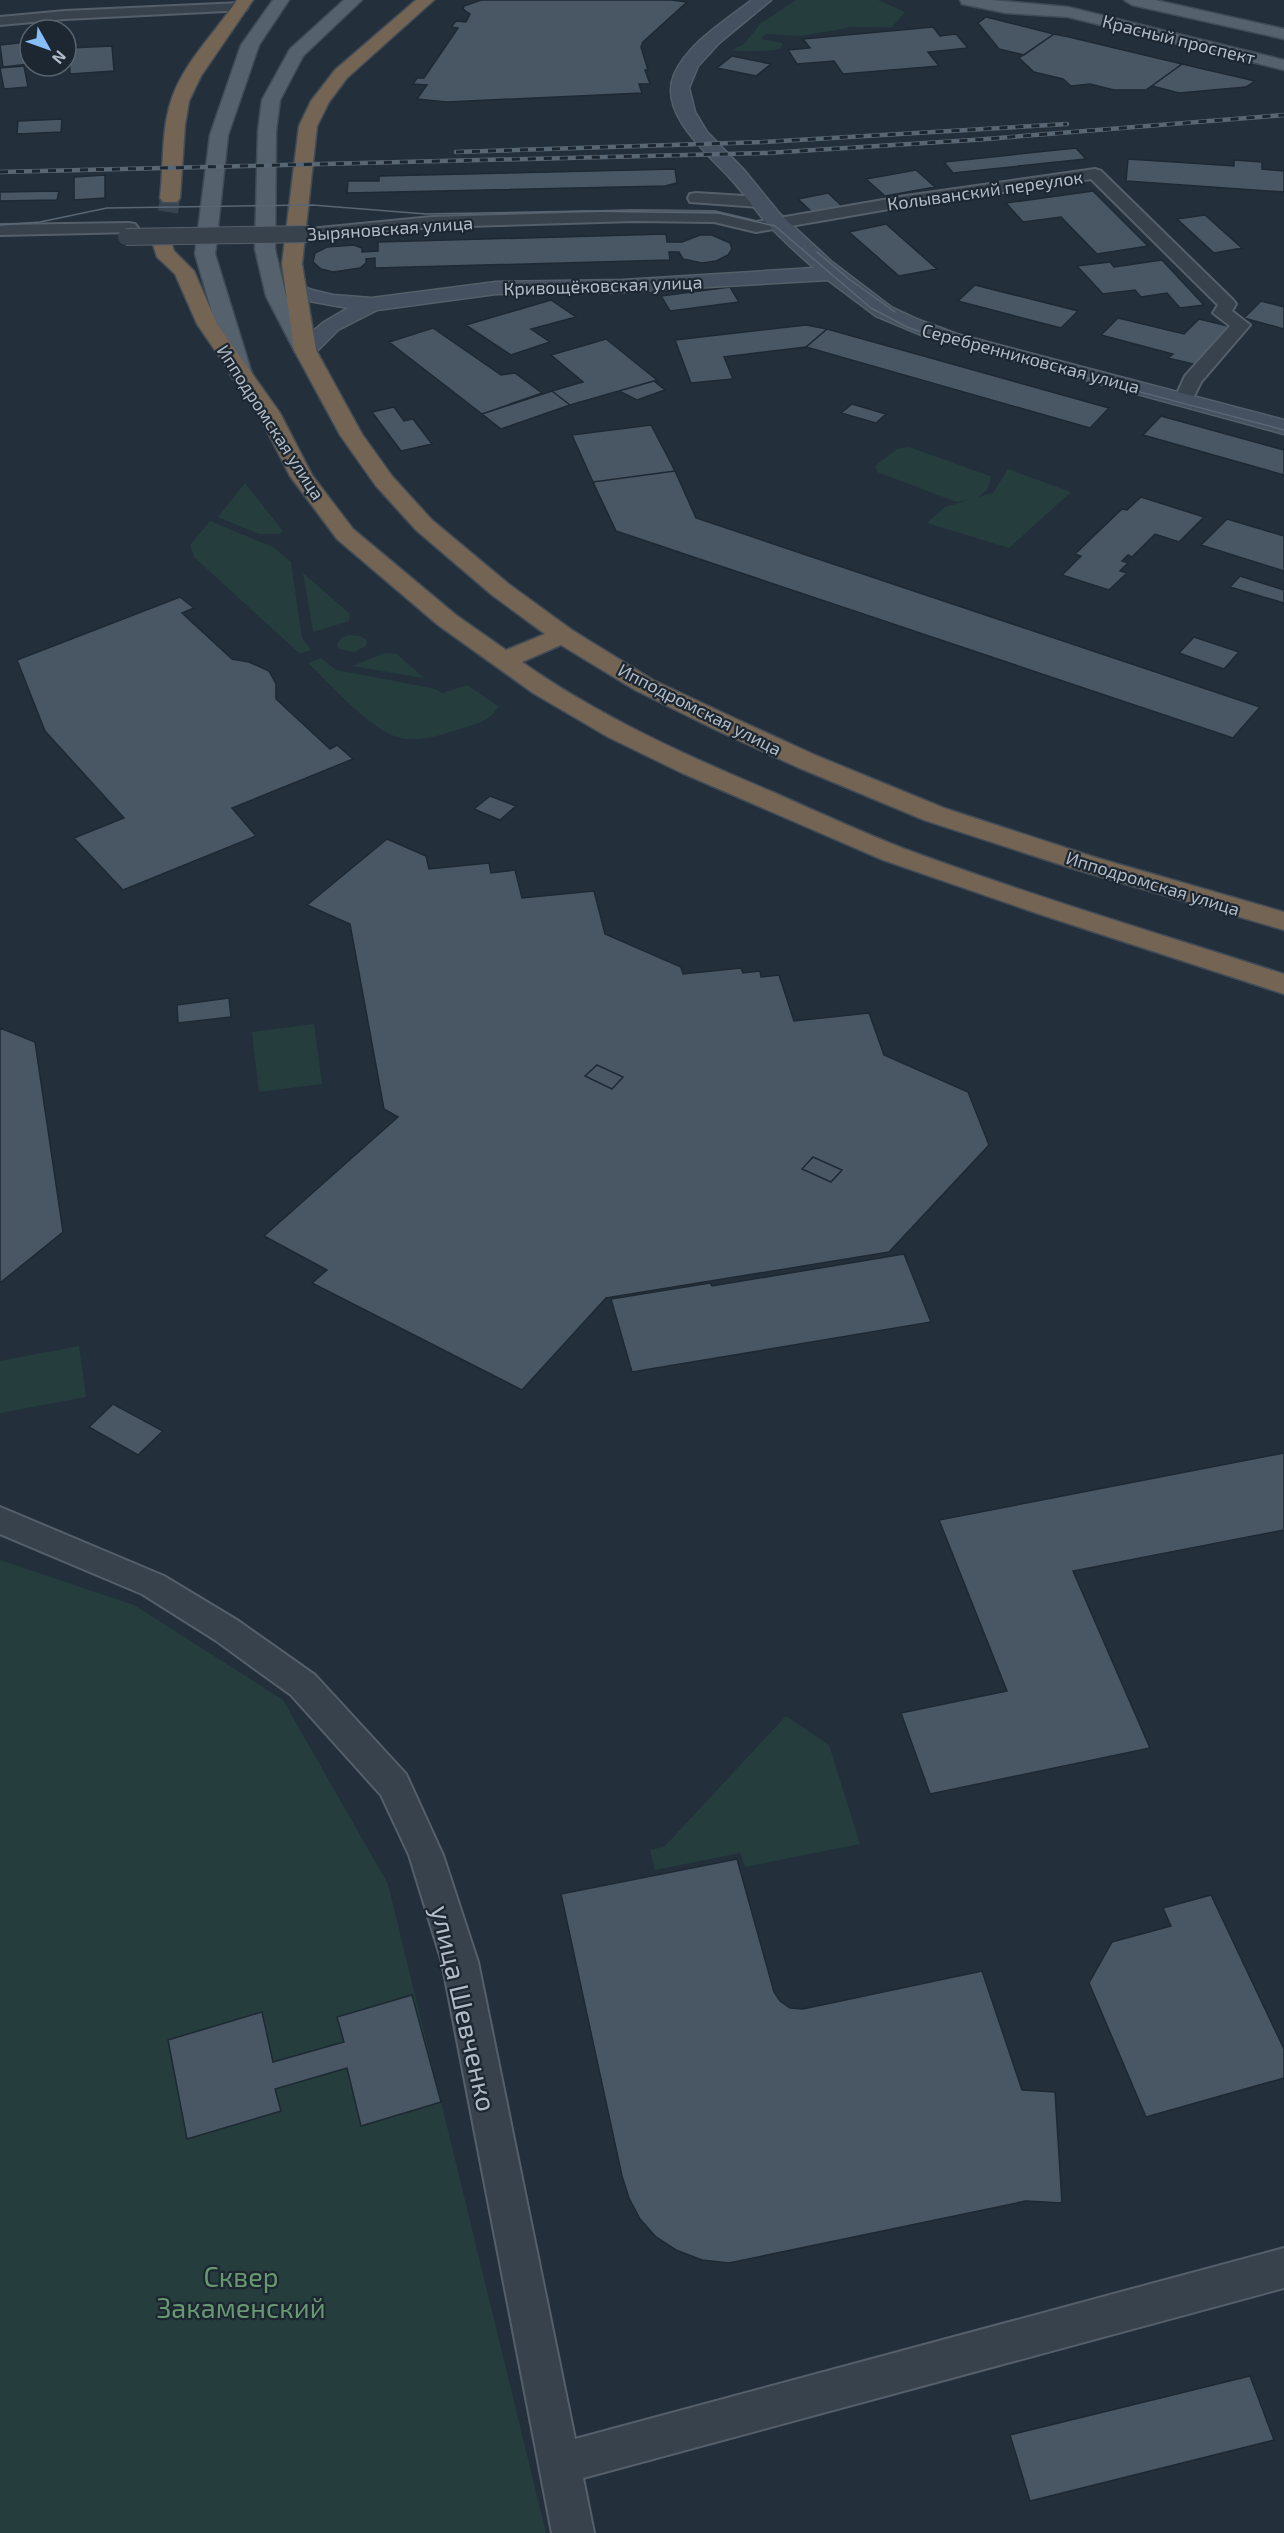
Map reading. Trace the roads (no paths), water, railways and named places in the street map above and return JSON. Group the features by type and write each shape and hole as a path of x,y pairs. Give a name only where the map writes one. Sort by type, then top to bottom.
{"highway":[{"name":"Ипподромская улица","path":"426,0 341,74 320,101 308,126 292,264 305,350 351,435 384,481 424,525 501,591 563,636 644,685 723,723 806,761 934,814 1084,863 1284,921"},
{"name":"Ипподромская улица","path":"243,4 197,69 181,99 175,122 164,253 184,271 207,324 269,413 301,476 345,534 447,620 502,661 542,688 617,731 764,801 871,845 1049,908 1284,984"},
{"path":"502,661 563,636"}],"main road":[{"path":"241,374 205,254 219,135 250,45 281,0"},
{"path":"305,350 276,296 265,249 267,131 272,100 296,53 354,0"},
{"name":"Красный проспект","path":"968,0 1006,8 1068,12 1284,65"},
{"path":"1022,0 1068,12"},
{"name":"Красный проспект","path":"1133,1 1284,34"}],"street":[{"name":"Серебренниковская улица","path":"763,0 695,57 680,88 684,105 702,138 778,224 835,273 878,308 912,325 950,338 1284,427"},
{"path":"0,21 43,16 243,4"},
{"name":"Колыванский переулок","path":"778,224 906,201 1095,174 1227,304 1222,313 1241,325 1192,380 1183,400"},
{"path":"681,198 760,202"},
{"name":"Зыряновская улица","path":"310,230 443,205"},
{"name":"Зыряновская улица","path":"0,236 310,230 432,222 634,216 714,217 756,227 778,224"},
{"name":"Зыряновская улица","path":"0,230 128,232"},
{"name":"Кривощёковская улица","path":"372,304 496,288 624,286 835,273"},
{"path":"294,288 305,295 333,301 372,304"},
{"path":"305,350 331,326 372,304"},
{"name":"улица Шевченко","path":"0,1520 153,1584 226,1630 303,1685 394,1785 426,1855 460,1962 573,2533"},
{"path":"559,2464 1284,2268"}],"tunnel":[{"path":"168,212 170,198"}],"tram line":[{"path":"0,225 40,222 107,208 312,205 426,214 585,211 719,213 775,226 871,308 907,327 947,341 1284,430"},
{"path":"817,252 849,279 895,312"}],"railway":[{"path":"0,172 767,153 973,140 1284,115"},
{"path":"456,152 764,142 1067,124"}],"park label":[{"name":"Сквер Закаменский","path":"241,2292"}]}
